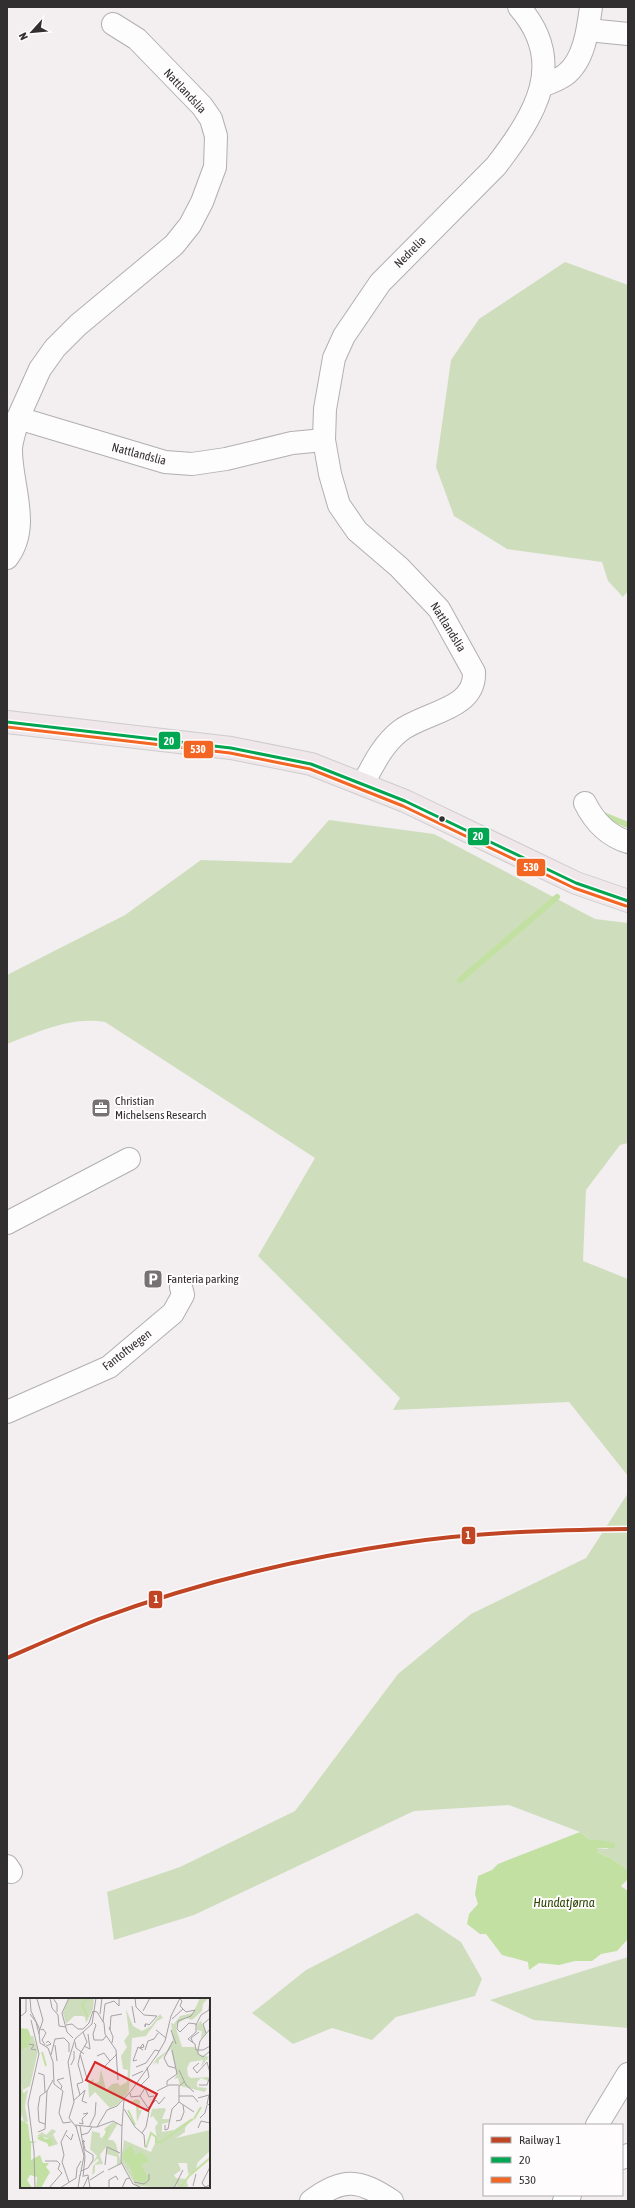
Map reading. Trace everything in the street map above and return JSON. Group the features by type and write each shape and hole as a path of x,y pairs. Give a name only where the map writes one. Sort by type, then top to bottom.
{"main road":[{"path":"7,722 231,748 311,764 405,801 576,883 628,901"}],"street":[{"name":"Nedrelia","path":"324,440 329,382 334,358 344,336 380,283 496,166 530,115 542,86 544,59 539,37 531,20 519,7"},
{"path":"542,86 564,76 574,67 588,30 590,7"},
{"name":"Nattlandslia","path":"113,24 137,39 202,106 210,120 216,136 215,167 202,202 190,225 174,245 78,325 55,348 40,369 18,418 165,462 192,464 226,459 292,443 324,440 330,474 340,505 357,531 398,567 439,609 474,672 474,683 465,697 453,705 412,723 399,732 385,747 363,784"},
{"path":"588,30 628,34"},
{"path":"7,558 16,544 19,530 17,490 12,466 11,447 18,418"},
{"path":"585,803 591,815 604,829 628,842"},
{"path":"7,1222 129,1159"},
{"name":"Fantoftvegen","path":"7,1412 109,1367 173,1313 184,1295 181,1287"},
{"path":"598,2124 628,2074"},
{"path":"311,2201 324,2192 349,2182 358,2183 380,2193 392,2201"}],"shaded area":[{"path":"565,262 628,285 628,591 623,597 608,581 602,562 507,549 454,516 436,467 451,360 479,319"},
{"path":"329,820 434,834 595,919 628,923 628,1143 620,1145 586,1190 583,1261 628,1279 628,1476 569,1402 393,1410 400,1398 258,1256 315,1158 105,1022 80,1021 67,1023 43,1030 7,1044 7,975 125,915 201,860 291,863"},
{"path":"628,1493 628,1870 612,1859 597,1852 596,1848 608,1849 600,1840 590,1840 580,1832 509,1805 414,1811 194,1915 114,1940 107,1892 180,1867 295,1811 398,1674 471,1614 586,1558"},
{"path":"417,1913 461,1942 482,1979 475,1996 396,2017 372,2040 332,2028 293,2044 252,2013 306,1970"},
{"path":"628,1957 628,2028 534,2020 490,2000"}],"water":[{"name":"Hundatjørna","path":"580,1832 590,1840 615,1843 615,1848 597,1848 597,1852 612,1859 628,1870 628,1879 621,1886 628,1891 628,1939 617,1951 601,1954 592,1961 575,1961 559,1965 539,1963 529,1970 528,1962 502,1955 486,1934 480,1934 467,1924 469,1914 478,1904 475,1894 478,1876 492,1870 498,1864"}],"waterway":[{"path":"601,814 628,825"},
{"path":"460,980 557,897"}],"rail line":[{"name":"1","path":"7,1658 99,1619 136,1606 211,1583 288,1564 365,1549 460,1536 544,1531 628,1529"}],"transit line":[{"name":"20","path":"7,722 231,748 311,764 405,801 576,883 628,901"},
{"name":"530","path":"7,727 230,753 310,769 403,806 574,888 626,906"}],"place":[{"name":"Christian Michelsens Research","path":"101,1108"},
{"name":"Fanteria parking","path":"153,1279"}]}
